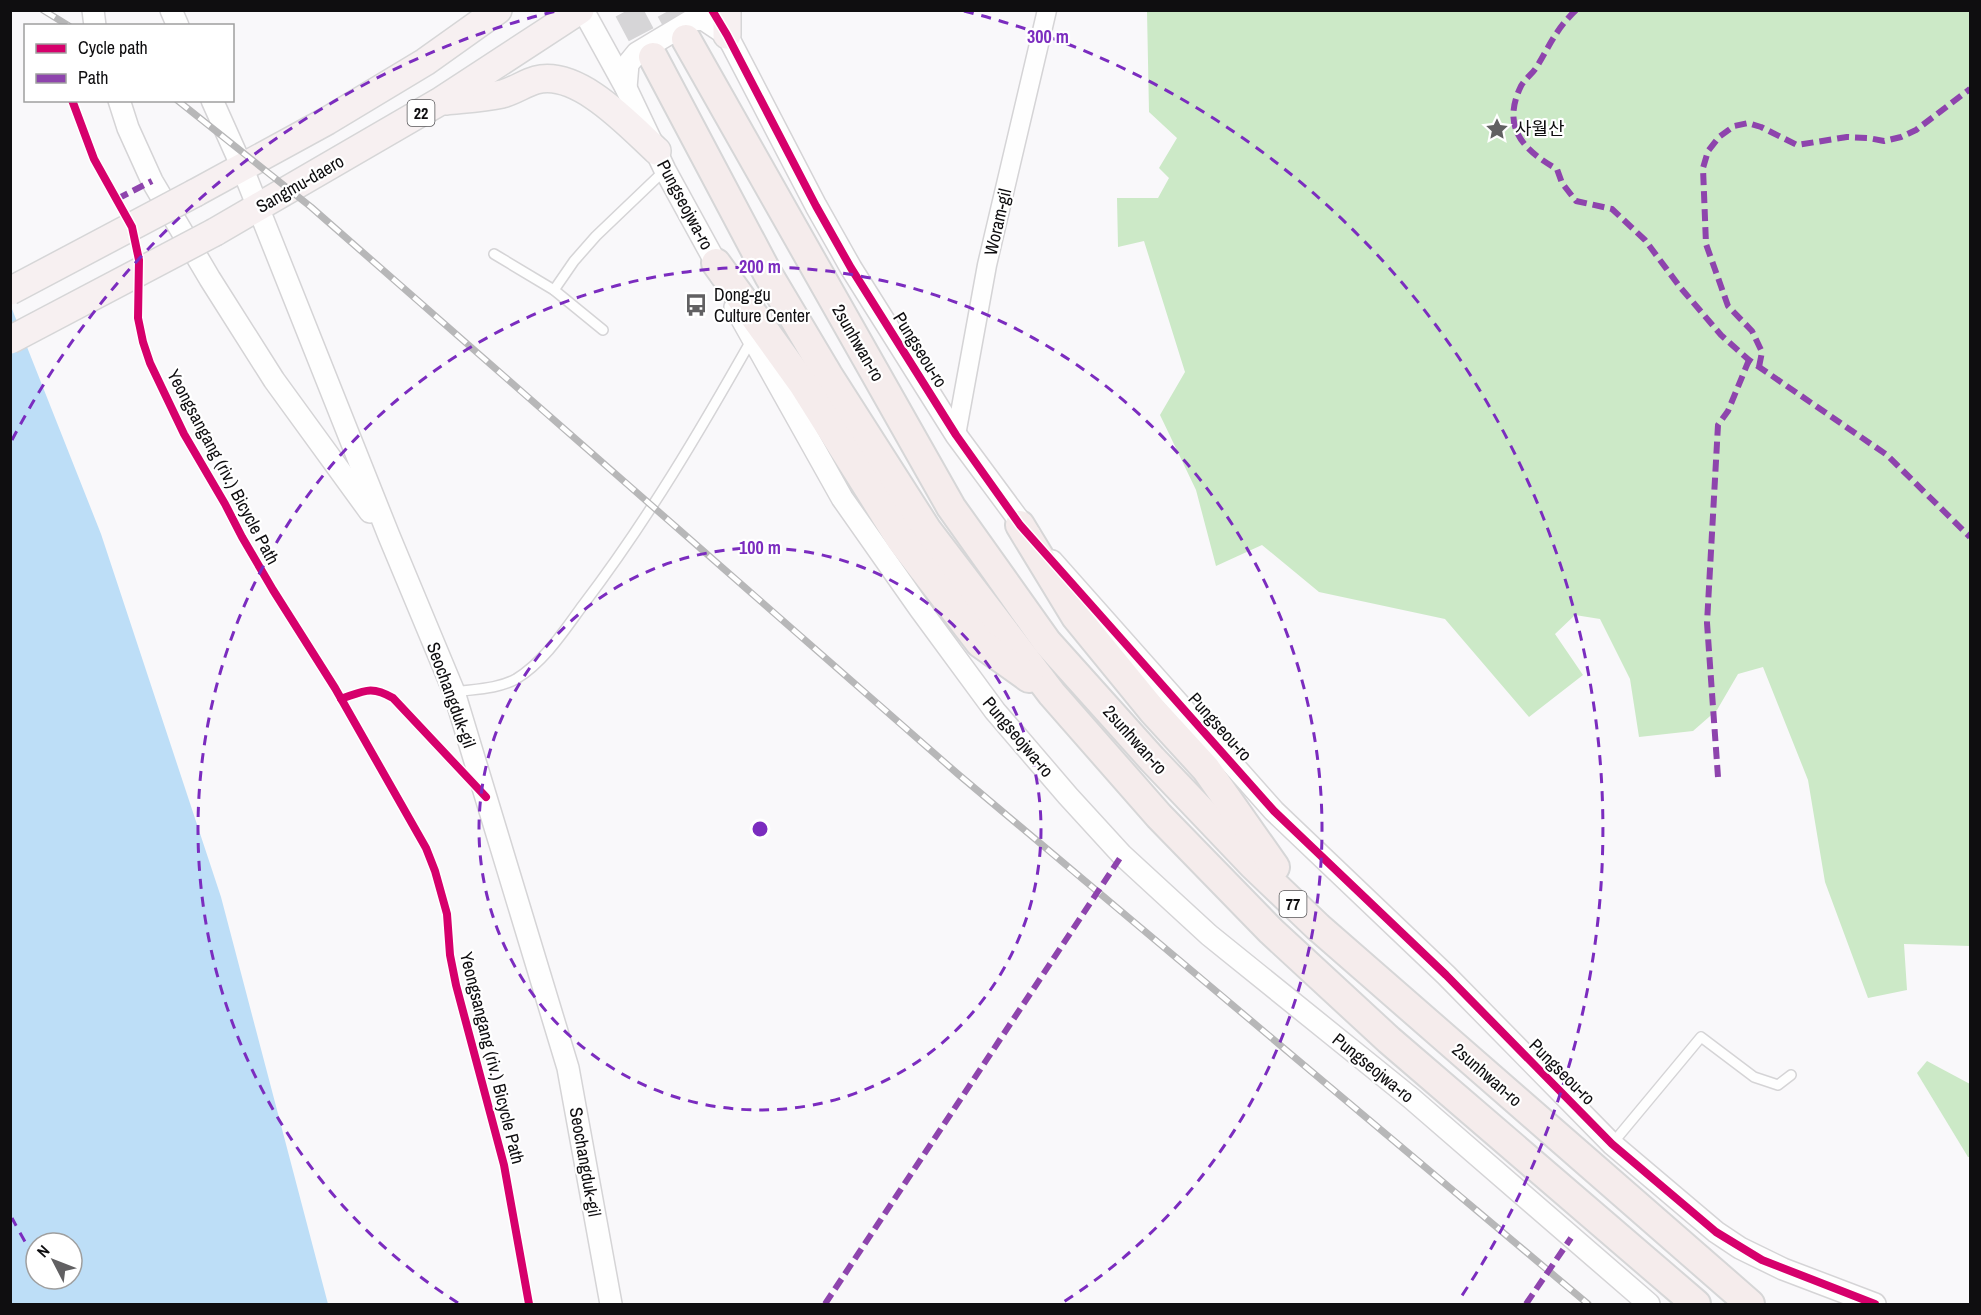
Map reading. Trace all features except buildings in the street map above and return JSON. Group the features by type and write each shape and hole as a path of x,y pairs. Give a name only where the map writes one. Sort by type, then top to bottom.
{"highway":[{"name":"2sunhwan-ro","path":"686,39 951,507 1047,642 1152,759 1253,866 1318,927 1750,1305"},
{"name":"2sunhwan-ro","path":"653,57 769,276 828,375 927,530 1052,694 1159,816 1271,931 1389,1040 1696,1305"},
{"path":"716,263 803,384 901,540 980,643 1052,694"},
{"path":"1020,525 1076,617 1152,710 1206,769 1318,927"}],"main road":[{"path":"425,62 463,10"},
{"name":"22","path":"10,291 327,121 425,62 498,10"},
{"name":"Sangmu-daero","path":"10,340 257,209 439,102 581,10"},
{"path":"439,102 503,93 538,79 563,80 590,94 615,112 661,160"}],"street":[{"path":"171,10 177,24"},
{"name":"Pungseojwa-ro","path":"581,10 626,88 661,160 716,263 725,288 752,339 842,498 995,711 1122,855 1209,935 1411,1098 1649,1305"},
{"name":"Pungseou-ro","path":"712,10 727,23 816,207 851,268 956,435 1020,525 1274,811 1446,975 1612,1144 1716,1232 1740,1248 1783,1269 1875,1305"},
{"name":"Woram-gil","path":"956,435 987,265 1047,10"},
{"path":"626,88 628,64 637,53 692,20 703,19 727,23"},
{"path":"119,102 152,181 210,279 274,380 388,536"},
{"name":"Seochangduk-gil","path":"213,102 242,167 388,536 454,692 568,1068 611,1305"}],"lane":[{"path":"554,291 574,261 661,160"},
{"path":"494,254 554,291 603,330"},
{"path":"454,692 505,684 533,666 556,642 625,549 692,445 752,339"},
{"path":"1612,1144 1701,1037 1754,1077 1778,1085 1791,1075"}],"green space":[{"path":"1147,11 1970,11 1970,946 1904,944 1907,990 1868,998 1825,882 1808,780 1763,667 1738,674 1717,710 1693,731 1639,737 1630,679 1600,619 1575,615 1555,634 1583,675 1529,717 1445,619 1319,592 1262,545 1216,566 1196,490 1160,415 1185,372 1144,241 1118,247 1117,198 1158,198 1169,178 1159,168 1177,138 1149,112"},
{"path":"1927,1061 1970,1084 1970,1157 1917,1073"}],"water":[{"path":"10,304 101,534 221,897 328,1304 11,1304"}],"tunnel":[{"path":"628,10 653,57"},
{"path":"670,10 686,39"}],"railway":[{"path":"43,10 66,24"},
{"path":"180,102 311,207 959,775 1588,1304"}],"marked path":[{"path":"1576,10 1558,31 1536,68 1523,83 1515,101 1513,114 1515,125 1525,145 1557,169 1562,183 1576,201 1612,209 1645,240 1680,287 1721,335 1749,360 1887,455 1970,537"},
{"path":"1759,367 1762,352 1752,331 1728,306 1706,244 1703,168 1708,151 1719,137 1734,126 1748,123 1797,145 1847,137 1884,141 1901,137 1916,130 1970,89"},
{"path":"117,199 152,181"},
{"path":"1718,777 1707,623 1718,425 1728,411 1749,360"},
{"path":"825,1304 1122,855"},
{"path":"1526,1304 1571,1238"}],"cycle path":[{"path":"712,10 851,268 956,435 1020,525 1274,811 1446,975 1612,1144 1716,1232 1762,1260 1875,1304"},
{"name":"Yeongsangang (riv.) Bicycle Path","path":"73,102 94,159 132,227 139,260 138,318 150,363 184,434 273,590 335,688 426,848 435,871 447,914 450,955 456,985 504,1165 529,1304"},
{"path":"341,699 373,690 393,698 486,797"}],"place":[{"name":"사월산","path":"1497,129"},
{"name":"Dong-gu Culture Center","path":"696,305"}]}
